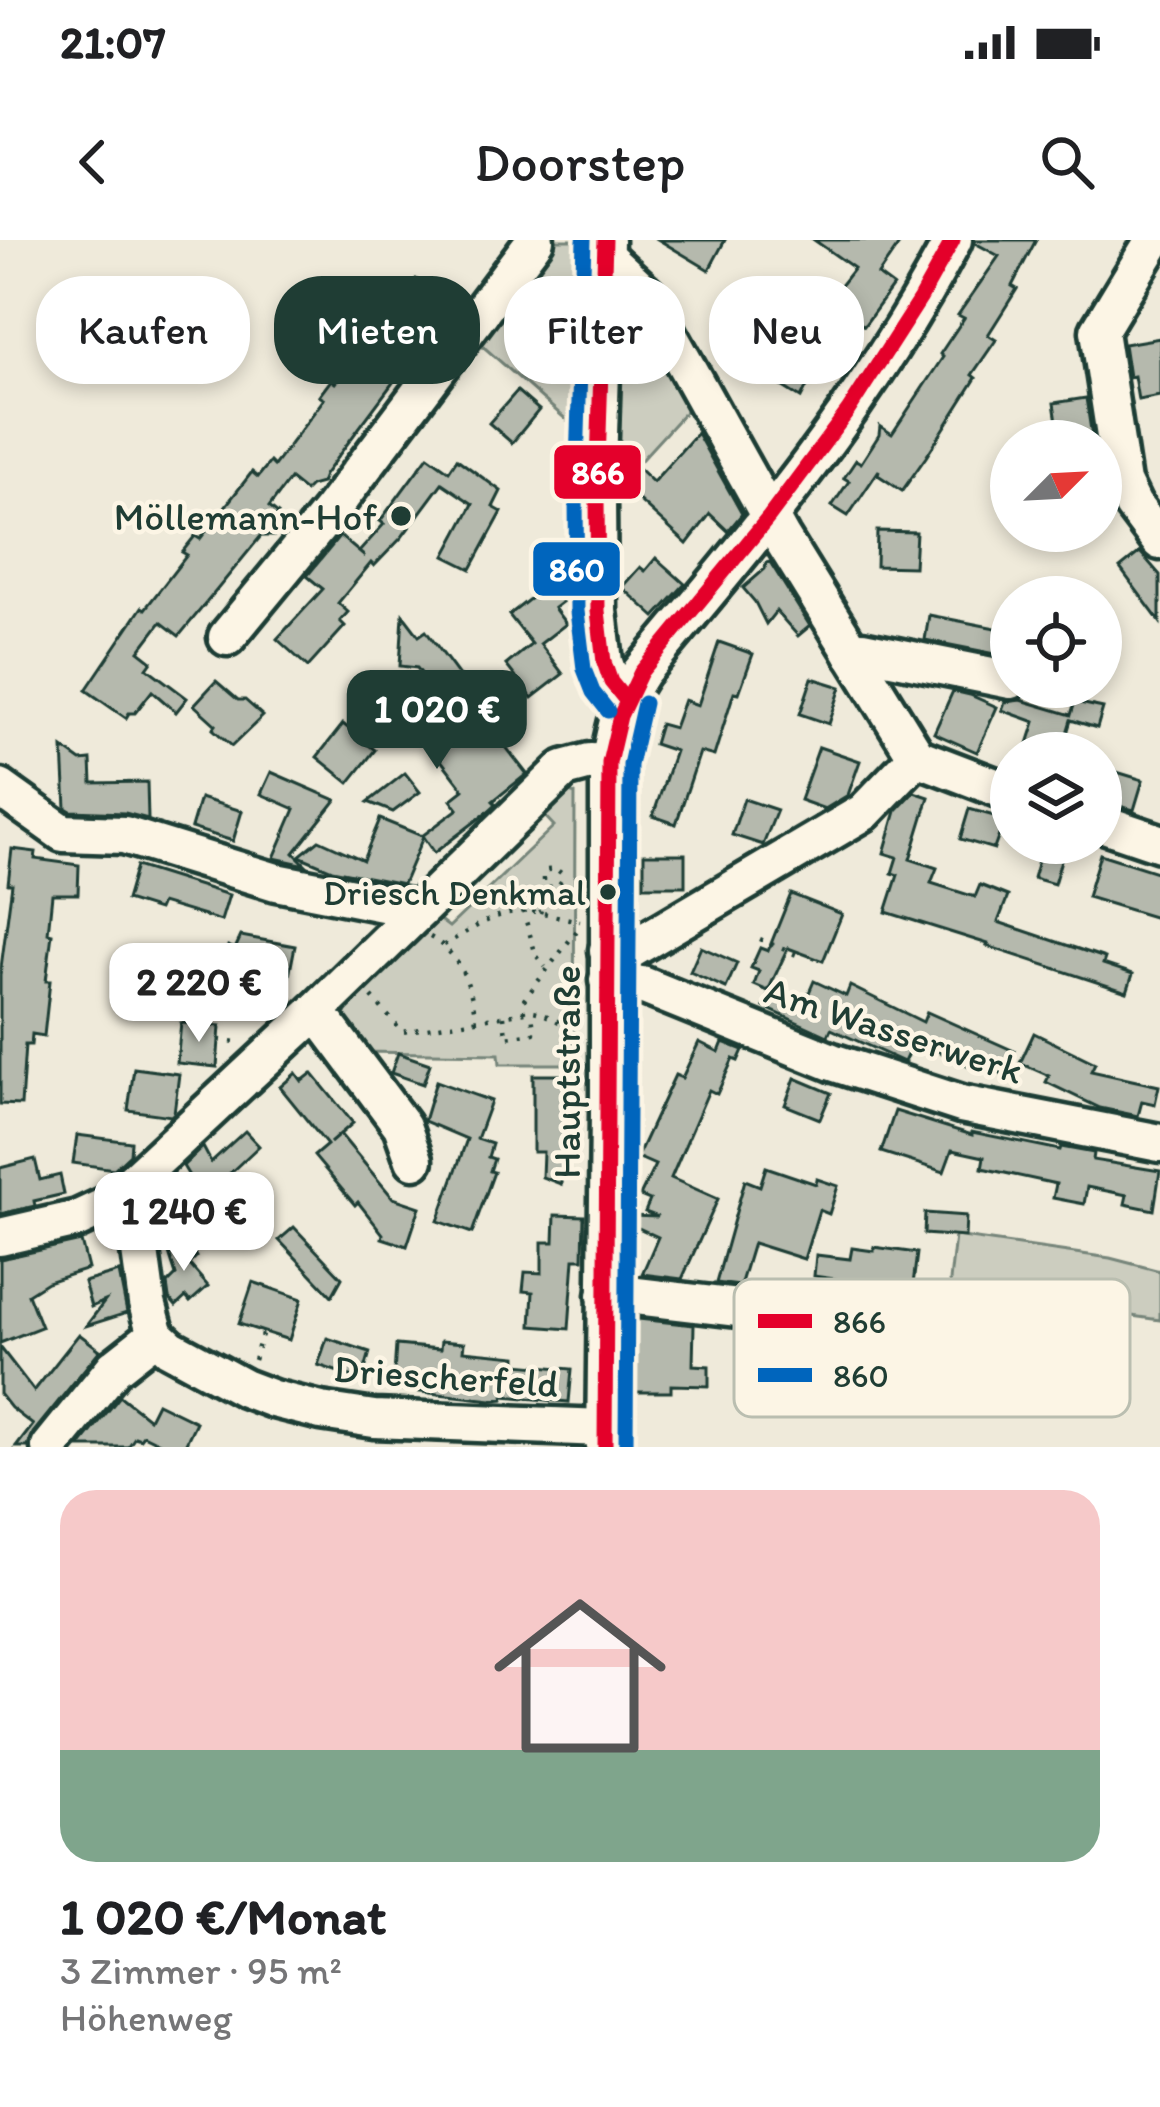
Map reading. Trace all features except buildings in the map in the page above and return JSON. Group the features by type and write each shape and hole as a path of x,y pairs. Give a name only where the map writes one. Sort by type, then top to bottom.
{"street":[{"path":"227,637 330,512 535,240"},
{"path":"606,249 598,611 604,662 624,698 812,465 868,385 933,280 952,240"},
{"path":"1154,240 1099,331 1122,482 1133,506 1160,541"},
{"path":"606,249 646,294 770,518 917,757 990,785"},
{"path":"854,655 862,650 990,676"},
{"name":"Hauptstraße","path":"604,1438 608,763 624,698"},
{"path":"608,965 864,812 917,757"},
{"path":"0,1237 89,1215 108,1205 564,769 608,763"},
{"path":"0,788 63,833 124,836 411,917"},
{"path":"1122,831 1160,843"},
{"name":"Am Wasserwerk","path":"608,965 642,985 832,1062 962,1104 1160,1143"},
{"path":"316,1010 402,1126 414,1160"},
{"path":"50,1447 102,1380 156,1336 148,1312 131,1184"},
{"path":"606,1295 734,1308"},
{"name":"Driescherfeld","path":"156,1336 244,1388 322,1411 604,1438"}],"path":[{"path":"540,913 549,887"},
{"path":"444,945 499,917 523,911 584,922 545,968 523,1001 524,1012"},
{"path":"523,911 536,955 545,968"},
{"path":"411,917 444,945 461,970 476,1022"},
{"path":"760,939 799,956 800,952"},
{"path":"352,975 402,1032 532,1011 566,1027 592,1028"},
{"path":"504,1014 506,1037 534,1034 532,1011"}],"shaded area":[{"path":"555,240 585,240 585,276 528,276"},
{"path":"504,308 504,365 480,339"},
{"path":"526,384 580,384 578,430"},
{"path":"616,384 684,384 695,401 611,493"},
{"path":"562,789 575,794 574,1064 500,1064 499,1054 361,1052 345,1017 356,992 433,915 449,927 554,826 541,812"},
{"path":"955,1236 1110,1258 1160,1271 1160,1320 1130,1316 1130,1279 950,1279"}],"transit line":[{"name":"860","path":"584,240 577,611 584,669 608,711"},
{"name":"866","path":"605,240 598,611 604,662 624,698"},
{"name":"866","path":"605,1447 609,763 620,716 641,672 769,517 848,411 953,240"},
{"name":"860","path":"626,1447 630,765 644,703"}],"place":[{"name":"Möllemann-Hof","path":"401,516"},
{"name":"Driesch Denkmal","path":"608,892"}]}
